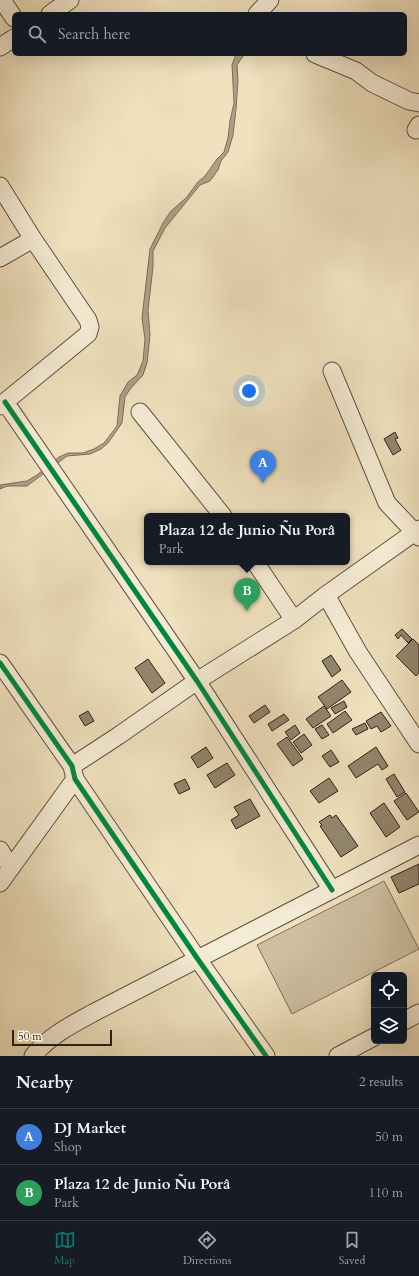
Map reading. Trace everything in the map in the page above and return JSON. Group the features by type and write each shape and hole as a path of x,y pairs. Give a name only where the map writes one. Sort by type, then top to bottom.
{"street":[{"path":"2,0 12,15"},
{"path":"53,12 70,0"},
{"path":"259,12 270,0"},
{"path":"0,47 12,39"},
{"path":"319,56 356,71 372,83 409,101 419,103"},
{"path":"0,186 33,239 88,320 90,327 88,334 3,404 197,681 332,890"},
{"path":"0,258 33,239"},
{"path":"0,883 73,772 118,736 197,681 294,620 326,595 417,533 387,503 332,372"},
{"path":"140,412 221,513"},
{"path":"257,565 294,620"},
{"path":"326,595 358,652 419,744"},
{"path":"0,663 197,958 266,1056"},
{"path":"33,1056 44,1044 57,1034 93,1013 197,958 419,845"},
{"path":"0,850 11,868"},
{"path":"407,1019 419,1013"},
{"path":"338,1056 371,1039"}],"shaded area":[{"path":"235,56 243,56 237,65 238,80 236,109 233,135 228,152 221,161 218,170 210,181 200,185 165,228 153,251 153,267 148,310 150,335 147,363 143,375 125,397 122,423 108,443 101,449 90,454 67,456 27,486 7,486 0,489 0,485 27,481 59,457 68,453 83,453 94,449 104,443 117,426 120,396 128,382 137,375 143,361 145,339 142,318 150,249 171,211 186,198 224,152 234,103 232,65"},
{"path":"384,881 419,949 374,972 371,972 371,974 292,1014 257,945"}],"building":[{"path":"395,432 398,438 395,439 401,450 393,455 384,439"},
{"path":"402,629 412,639 408,643 401,635 398,639 395,635"},
{"path":"413,639 419,645 419,673 416,676 396,656"},
{"path":"331,655 341,670 332,677 322,661"},
{"path":"148,659 165,683 152,693 135,668"},
{"path":"342,680 351,692 327,709 318,697"},
{"path":"344,701 347,707 335,714 331,708"},
{"path":"265,705 270,712 254,723 249,716"},
{"path":"324,706 331,716 313,728 306,719"},
{"path":"88,711 94,721 85,726 79,716"},
{"path":"345,711 352,720 333,733 327,724"},
{"path":"381,712 391,726 381,732 377,726 371,729 366,721"},
{"path":"284,714 289,720 272,731 268,724"},
{"path":"365,723 368,729 356,735 352,729"},
{"path":"295,725 300,733 291,740 285,732"},
{"path":"322,725 329,735 322,739 315,729"},
{"path":"304,734 312,745 301,753 293,742"},
{"path":"287,737 303,759 293,766 277,744"},
{"path":"206,747 213,758 198,768 191,757"},
{"path":"376,747 388,766 382,770 378,764 356,778 348,766"},
{"path":"331,750 339,762 330,767 322,756"},
{"path":"227,763 235,775 215,788 207,775"},
{"path":"394,774 405,792 397,797 386,779"},
{"path":"329,778 338,791 319,803 310,791"},
{"path":"185,779 190,789 179,794 174,784"},
{"path":"406,793 419,812 407,820 394,801"},
{"path":"250,799 260,816 236,829 231,820 239,815 234,807"},
{"path":"384,803 400,827 386,837 370,813"},
{"path":"330,815 332,818 336,815 358,846 341,857 320,826 322,825 319,822"},
{"path":"419,864 419,884 399,893 391,877"}],"cycle path":[{"path":"5,402 197,681 332,890"},
{"path":"0,663 72,766 75,779 266,1056"}],"place":[{"name":"DJ Market","path":"263,483"},
{"name":"Plaza 12 de Junio Ñu Porâ","path":"247,611"}]}
